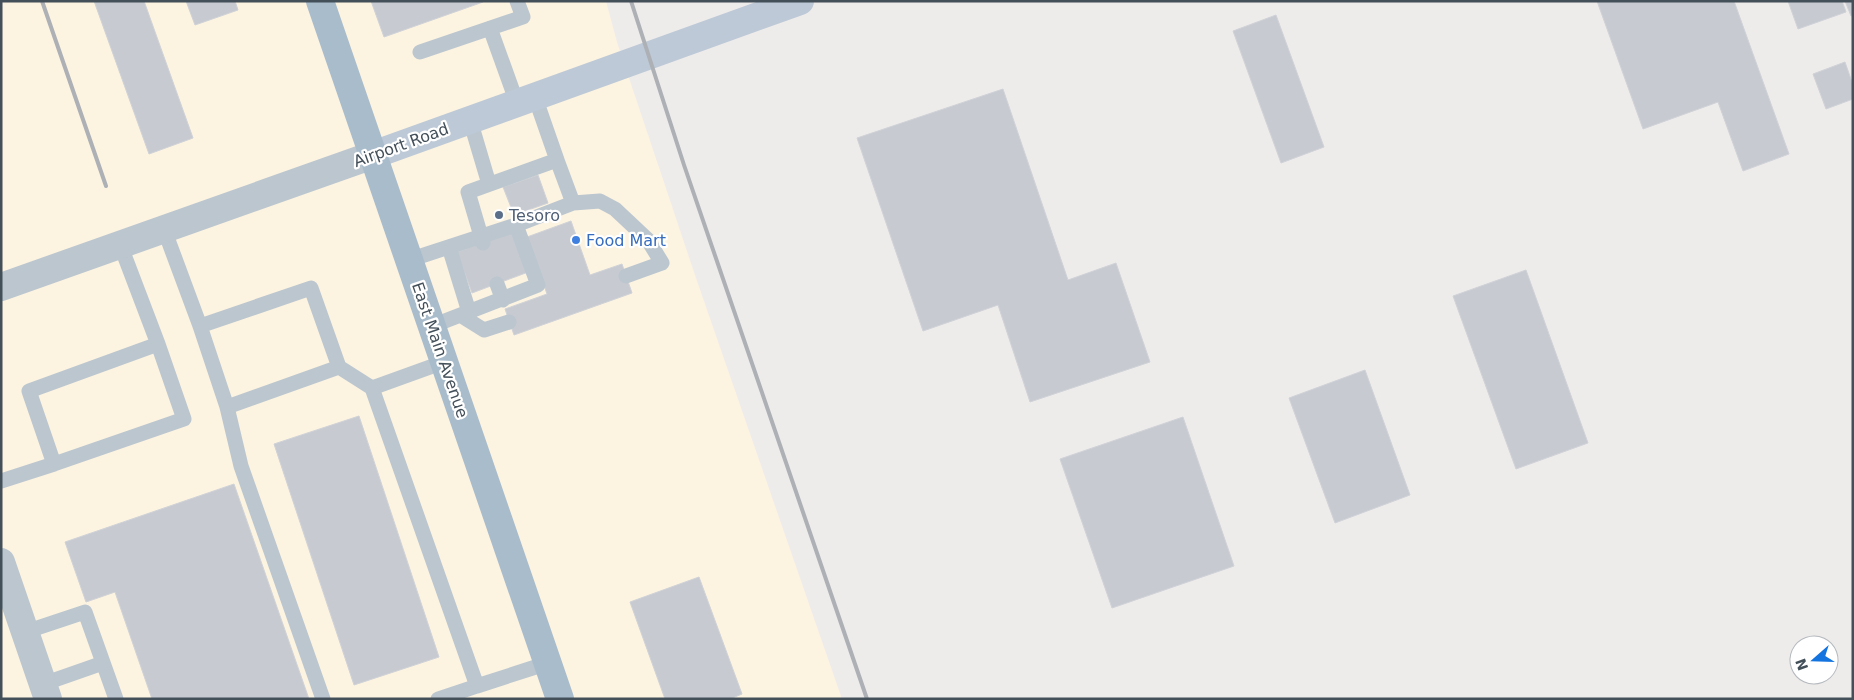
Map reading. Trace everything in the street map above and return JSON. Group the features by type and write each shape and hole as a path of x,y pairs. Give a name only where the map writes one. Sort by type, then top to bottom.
{"main road":[{"name":"East Main Avenue","path":"320,1 560,699"},
{"name":"Airport Road","path":"373,155 800,1"}],"street":[{"name":"Airport Road","path":"1,287 373,155"},
{"path":"1,562 45,691"}],"lane":[{"path":"420,52 522,17 517,1"},
{"path":"490,28 557,160 572,203"},
{"path":"470,120 489,184"},
{"path":"481,240 468,192 557,160"},
{"path":"409,260 449,247 481,240 572,203 600,201 615,209 648,240 662,263 626,276"},
{"path":"432,326 538,285 516,225"},
{"path":"164,229 200,326 227,407 241,466 323,699"},
{"path":"1,481 184,419 120,244"},
{"path":"449,247 465,314 484,330 510,322"},
{"path":"496,284 503,300"},
{"path":"200,326 311,288 339,367 372,388 477,686"},
{"path":"54,464 29,391 158,344"},
{"path":"372,388 444,362"},
{"path":"227,407 339,367"},
{"path":"25,632 85,612 116,699"},
{"path":"45,691 103,663"},
{"path":"438,699 548,663"}],"shaded area":[{"path":"1,1 606,1 617,42 696,278 842,699 1,699"}],"building":[{"path":"94,1 144,1 193,138 149,154"},
{"path":"186,1 235,1 238,10 195,25"},
{"path":"371,1 483,1 483,2 384,37"},
{"path":"1597,1 1734,1 1789,154 1743,171 1718,102 1643,129"},
{"path":"1788,1 1842,1 1846,12 1798,29"},
{"path":"1845,1 1853,1 1853,15 1851,16"},
{"path":"1276,15 1324,147 1281,163 1233,31"},
{"path":"1845,62 1853,85 1853,99 1826,109 1813,74"},
{"path":"1003,89 1068,280 1116,263 1150,362 1030,402 998,305 923,331 857,138"},
{"path":"538,175 548,203 514,215 503,187"},
{"path":"571,221 590,275 622,264 632,293 514,335 505,309 547,294 527,237"},
{"path":"516,231 531,271 472,293 457,252"},
{"path":"1526,270 1588,443 1516,469 1453,296"},
{"path":"1365,370 1410,495 1335,523 1289,398"},
{"path":"359,416 439,657 354,685 274,444"},
{"path":"1183,417 1234,566 1112,608 1060,459"},
{"path":"234,484 309,699 152,699 115,592 86,602 65,542"},
{"path":"699,577 742,694 730,699 665,699 630,602"}],"railway":[{"path":"42,1 106,186"},
{"path":"631,1 684,165 867,699"}],"place":[{"name":"Tesoro","path":"499,215"},
{"name":"Food Mart","path":"576,240"}]}
